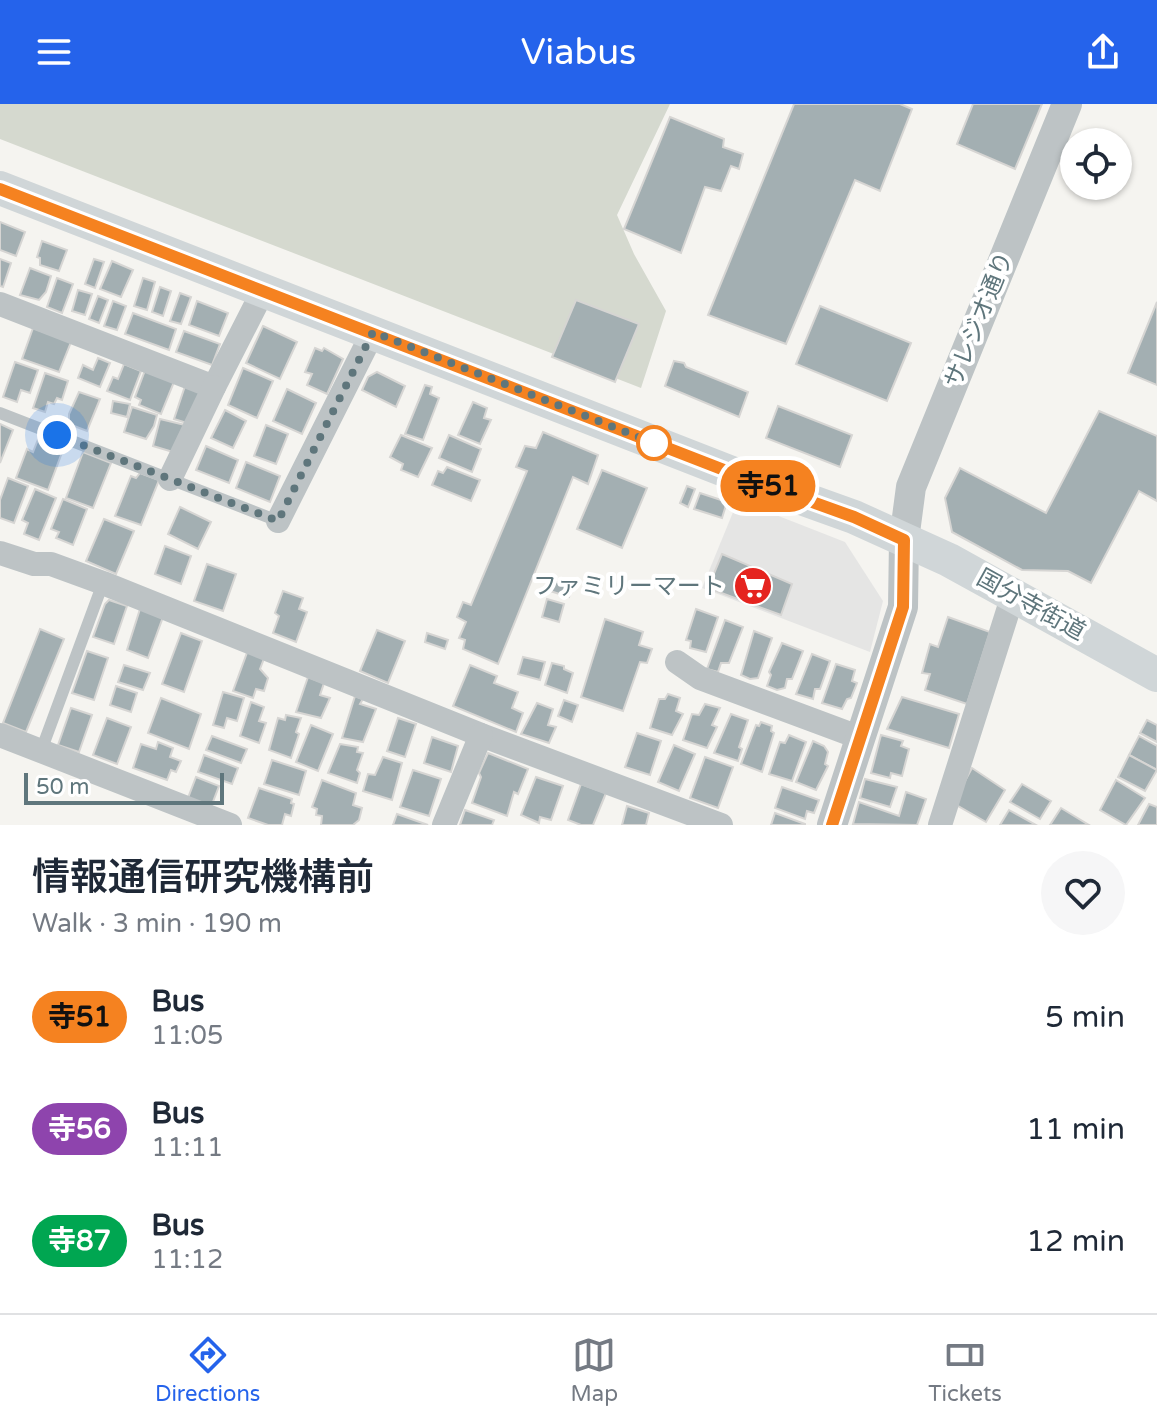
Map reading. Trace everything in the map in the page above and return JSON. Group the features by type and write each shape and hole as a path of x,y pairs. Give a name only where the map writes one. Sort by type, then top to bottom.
{"main road":[{"name":"国分寺街道","path":"0,188 737,475 854,517 949,560 1157,675"}],"street":[{"name":"サレジオ通り","path":"832,825 903,607 904,540 911,487 1067,104"},
{"path":"170,479 264,289"},
{"path":"0,304 214,387"},
{"path":"278,521 373,332"},
{"path":"0,553 34,564 51,564 103,583 481,735 721,825"},
{"path":"940,825 1013,595"},
{"path":"677,662 700,678 861,738"},
{"path":"0,735 230,825"},
{"path":"444,825 481,735"}],"lane":[{"path":"0,413 278,521"},
{"path":"41,751 103,583"}],"shaded area":[{"path":"0,104 670,104 617,215 634,254 666,311 641,388 0,139"},
{"path":"738,500 845,542 883,601 870,652 702,588"}],"building":[{"path":"794,104 900,104 912,109 880,191 855,180 786,344 708,315"},
{"path":"973,104 1042,104 1015,169 957,144"},
{"path":"670,117 724,139 723,147 743,154 739,169 731,166 721,191 705,187 681,253 624,229"},
{"path":"0,222 25,232 16,256 0,250"},
{"path":"42,241 67,250 59,271 40,265 40,258 37,257"},
{"path":"0,259 11,263 3,287 0,286"},
{"path":"94,259 104,262 95,288 85,284"},
{"path":"112,261 133,270 121,297 100,289"},
{"path":"30,268 51,276 46,292 39,300 20,295"},
{"path":"57,278 73,284 62,313 47,307"},
{"path":"143,278 155,282 147,310 134,306"},
{"path":"160,287 171,291 163,316 152,312"},
{"path":"78,290 92,294 85,315 72,311"},
{"path":"180,293 191,297 181,324 170,321"},
{"path":"98,296 108,300 99,323 89,319"},
{"path":"576,300 639,324 615,382 552,357"},
{"path":"113,301 126,306 117,330 104,326"},
{"path":"197,301 228,313 219,336 189,325"},
{"path":"1157,302 1157,385 1128,373"},
{"path":"820,306 911,343 887,401 796,364"},
{"path":"133,313 176,329 169,350 125,334"},
{"path":"263,326 297,342 280,379 246,363"},
{"path":"33,328 71,342 59,372 22,359"},
{"path":"184,331 220,344 212,365 176,352"},
{"path":"315,348 322,351 324,348 343,359 327,394 307,385 312,374 305,372"},
{"path":"98,358 110,363 100,387 78,378 83,365 93,370"},
{"path":"674,361 748,392 739,417 665,386"},
{"path":"15,362 38,370 30,393 21,390 17,402 3,397"},
{"path":"124,364 141,371 130,400 107,391 113,377 118,379"},
{"path":"147,365 174,382 161,414 139,405 141,400 135,397"},
{"path":"243,368 273,381 257,418 228,405"},
{"path":"377,372 405,386 396,407 362,390 368,377"},
{"path":"45,373 68,381 62,400 57,398 54,404 48,402 45,412 33,408"},
{"path":"425,385 432,387 430,394 439,398 423,440 405,434"},
{"path":"185,386 201,391 190,424 174,419"},
{"path":"287,389 316,403 302,434 273,421"},
{"path":"79,392 100,399 87,431 69,424 69,414"},
{"path":"113,401 130,404 127,417 111,413"},
{"path":"473,402 487,408 484,418 491,420 480,444 458,435"},
{"path":"778,406 852,435 840,467 766,438"},
{"path":"132,407 157,415 146,439 124,432"},
{"path":"225,410 246,421 233,448 211,438"},
{"path":"1099,411 1157,436 1157,501 1139,491 1091,583 1068,571 1022,570 952,532 945,498 960,468 1046,513"},
{"path":"160,419 185,425 173,452 153,446"},
{"path":"0,424 13,430 0,463"},
{"path":"266,425 288,434 276,464 254,456"},
{"path":"543,432 598,455 588,484 573,477 498,664 463,649 465,640 459,638 466,622 457,617 463,602 471,605 527,471 516,467 525,446 536,448"},
{"path":"401,435 432,448 418,477 401,470 403,464 390,457"},
{"path":"449,435 481,449 472,472 439,458"},
{"path":"39,437 64,447 48,490 16,478 27,449 33,452"},
{"path":"206,446 238,460 229,483 196,470"},
{"path":"83,452 111,463 93,508 66,498"},
{"path":"246,462 280,476 270,502 236,488"},
{"path":"447,467 480,480 471,501 432,485 438,471 443,473"},
{"path":"602,470 647,488 622,548 577,529"},
{"path":"140,473 159,480 141,525 115,516 131,476 136,478"},
{"path":"8,478 28,486 14,523 0,518 0,500"},
{"path":"687,486 695,489 688,507 680,503"},
{"path":"35,489 56,498 39,540 24,534 28,523 22,520"},
{"path":"700,493 727,502 722,518 694,509"},
{"path":"63,499 87,509 73,545 56,538 59,532 51,529"},
{"path":"180,507 211,522 198,549 168,534"},
{"path":"104,519 134,531 116,574 86,561"},
{"path":"165,546 191,556 181,584 155,574"},
{"path":"722,554 792,584 781,615 708,588"},
{"path":"207,564 236,574 223,611 194,601"},
{"path":"550,580 572,586 569,597 547,590"},
{"path":"283,591 303,598 299,609 307,612 296,642 273,633 279,616 275,613"},
{"path":"547,599 564,604 559,622 542,617"},
{"path":"109,600 127,606 114,644 93,637"},
{"path":"140,609 163,617 148,658 127,650"},
{"path":"696,609 718,617 706,652 690,648 691,641 686,640"},
{"path":"948,617 990,632 967,704 925,690 930,674 922,673 930,644 938,647"},
{"path":"605,619 643,632 639,645 652,649 647,663 640,662 623,711 581,697"},
{"path":"725,620 743,627 729,663 721,663 718,672 707,669"},
{"path":"40,629 64,639 26,732 3,723"},
{"path":"377,630 405,641 388,683 360,671"},
{"path":"754,631 772,638 758,678 750,679 741,675"},
{"path":"181,633 202,641 184,692 162,684"},
{"path":"427,633 448,640 445,649 425,642"},
{"path":"782,643 803,651 792,679 787,679 785,688 777,690 767,686 771,675 769,672"},
{"path":"248,650 265,656 260,669 268,678 264,691 256,689 253,698 233,691"},
{"path":"87,651 108,658 94,700 72,693"},
{"path":"812,654 830,661 813,699 796,694"},
{"path":"523,657 545,662 540,680 518,674"},
{"path":"552,663 564,666 573,673 567,693 545,685"},
{"path":"836,664 855,670 852,681 857,683 842,709 822,703"},
{"path":"124,665 150,673 143,690 118,682"},
{"path":"470,665 497,676 494,683 518,692 512,708 523,713 516,732 453,706"},
{"path":"308,677 324,683 320,695 330,698 321,718 296,712"},
{"path":"116,686 137,693 131,712 110,705"},
{"path":"223,692 244,698 237,721 227,718 224,728 213,725"},
{"path":"668,694 680,698 676,711 683,714 672,735 650,728 659,699 665,699"},
{"path":"355,696 363,699 360,704 376,709 363,742 342,738"},
{"path":"902,697 959,714 949,748 887,729"},
{"path":"161,698 201,714 189,749 148,733"},
{"path":"564,700 578,705 572,722 558,716"},
{"path":"251,702 264,707 259,721 266,723 259,743 240,736"},
{"path":"537,703 553,709 548,725 556,727 549,743 521,734"},
{"path":"705,704 720,708 712,725 717,727 707,748 683,740 692,714 699,715"},
{"path":"71,708 92,715 79,752 58,745"},
{"path":"731,714 748,720 738,761 714,753"},
{"path":"286,715 301,718 291,758 269,750 278,718 285,720"},
{"path":"107,718 131,727 117,764 93,755"},
{"path":"398,718 416,724 405,757 387,751"},
{"path":"1147,720 1157,725 1157,742 1140,733"},
{"path":"761,722 772,726 774,733 762,772 741,764 756,725 759,726"},
{"path":"311,725 333,734 318,771 296,762"},
{"path":"637,733 661,741 650,775 625,767"},
{"path":"789,735 806,742 792,781 769,774 780,742 785,743"},
{"path":"881,735 903,741 901,746 909,749 902,776 891,773 890,778 871,773"},
{"path":"212,736 247,749 241,763 206,750"},
{"path":"1139,736 1157,746 1157,770 1129,755"},
{"path":"432,737 458,746 451,772 424,763"},
{"path":"813,741 824,746 828,752 825,764 828,766 816,790 796,782"},
{"path":"158,742 173,748 170,757 181,761 176,772 171,770 167,780 133,768 141,744 156,749"},
{"path":"340,744 358,747 357,752 363,753 357,770 360,773 357,783 328,773"},
{"path":"674,745 695,754 679,791 658,782"},
{"path":"488,753 528,769 518,794 514,792 507,816 472,803 481,777 479,773"},
{"path":"204,755 238,768 232,784 198,772"},
{"path":"1129,755 1157,770 1145,791 1118,777"},
{"path":"383,757 402,763 392,800 363,791 368,774 375,775"},
{"path":"705,757 733,767 718,808 690,798"},
{"path":"272,760 306,771 299,795 264,784"},
{"path":"972,768 1005,790 986,822 953,803"},
{"path":"413,770 441,779 429,816 400,807"},
{"path":"196,777 219,786 211,807 188,798"},
{"path":"536,777 563,786 551,820 540,817 539,823 521,815"},
{"path":"865,779 897,787 890,807 860,798"},
{"path":"322,780 356,793 353,805 362,808 359,820 353,825 321,825 322,816 316,815 317,809 312,807"},
{"path":"1116,780 1145,798 1126,825 1100,810"},
{"path":"581,784 606,793 593,825 568,820"},
{"path":"1022,784 1051,801 1040,819 1010,802"},
{"path":"782,787 819,800 814,813 807,811 805,819 775,808"},
{"path":"259,788 292,799 291,816 285,814 282,825 268,825 248,818"},
{"path":"906,792 926,799 917,825 853,824 859,802 899,816"},
{"path":"1149,804 1157,807 1157,825 1138,825"},
{"path":"627,806 649,813 646,825 622,825"},
{"path":"1061,808 1089,825 1050,825"},
{"path":"465,810 494,820 492,825 460,825"},
{"path":"1009,810 1036,825 1000,825"},
{"path":"775,813 805,824 805,825 771,825"},
{"path":"397,814 428,825 393,825"}],"bus line":[{"name":"寺51","path":"0,189 737,475 854,517 904,540 903,607 832,825"}],"place":[{"name":"ファミリーマート","path":"753,586"}],"route":[{"path":"57,435 278,521 373,332 654,443"}]}
